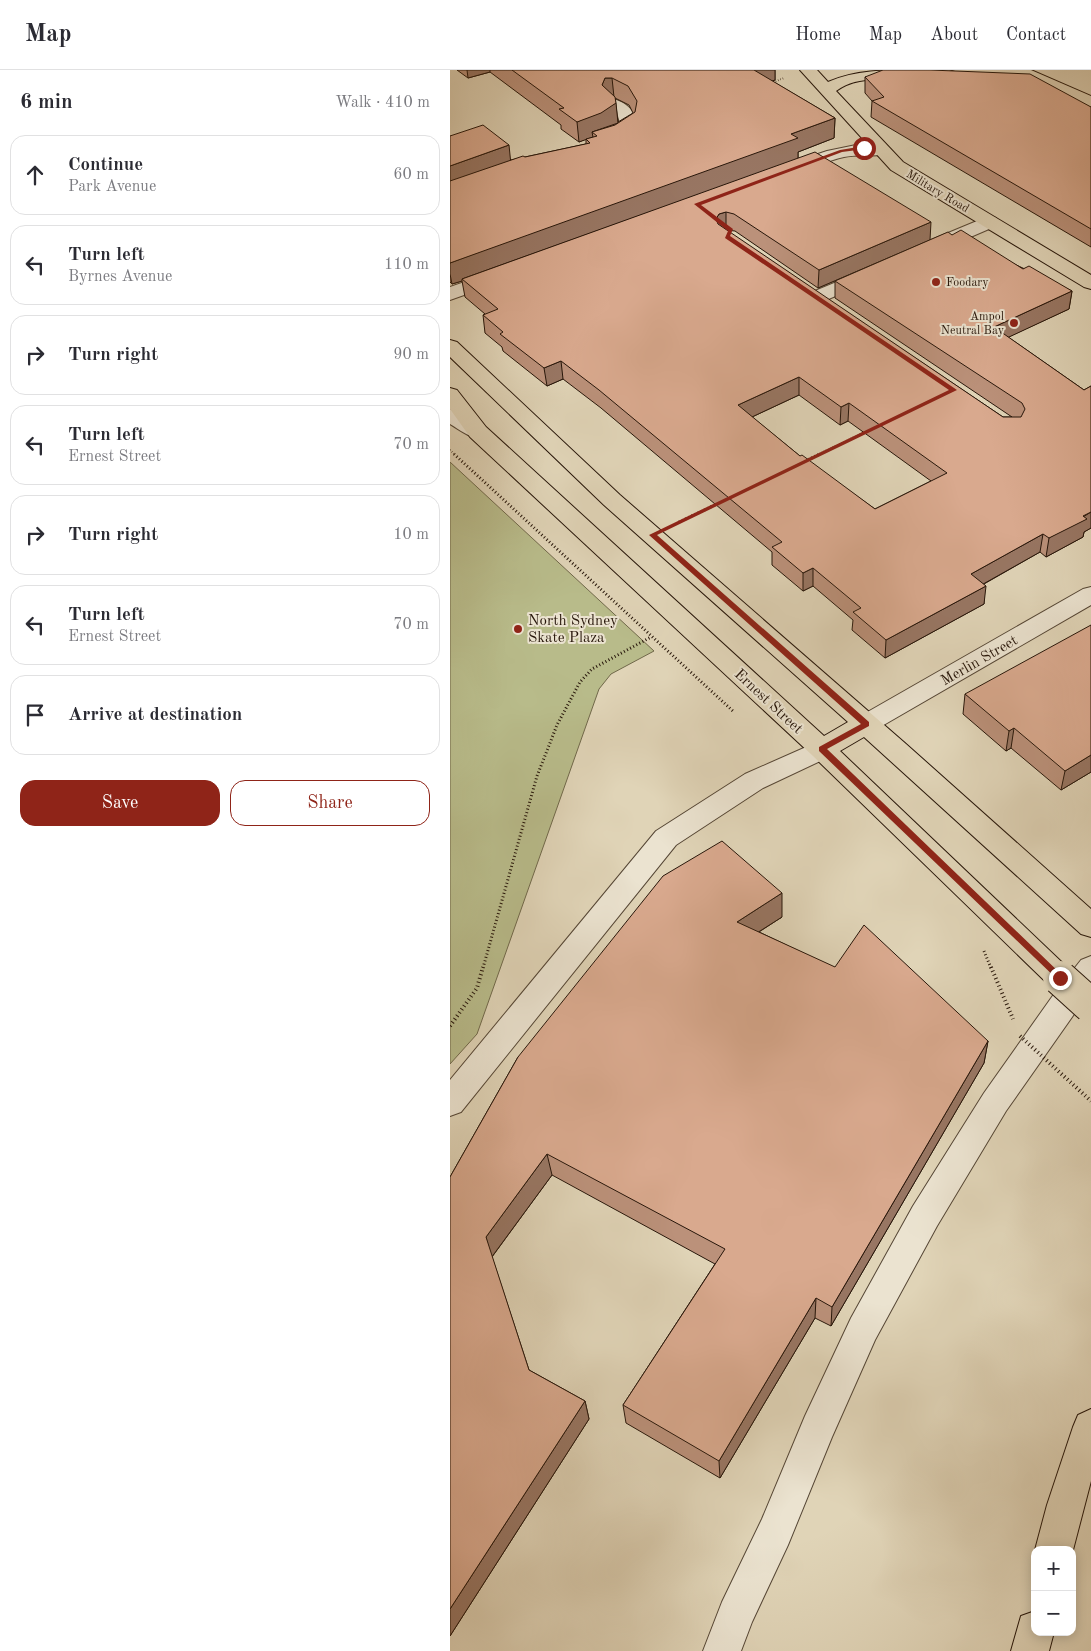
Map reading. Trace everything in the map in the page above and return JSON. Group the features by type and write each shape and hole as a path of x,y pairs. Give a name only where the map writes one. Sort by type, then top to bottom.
{"main road":[{"name":"Military Road","path":"808,70 880,150 905,171 1091,283"},
{"path":"827,90 838,82 861,76 888,73 934,74 1020,71 1091,102"},
{"path":"450,346 588,478 1091,926"},
{"path":"450,382 464,388 484,401 588,478"},
{"name":"Ernest Street","path":"450,394 478,432 822,749 1091,1006"},
{"path":"822,749 866,724"},
{"path":"1055,1546 1065,1505 1091,1427"},
{"path":"1030,1651 1034,1636"}],"street":[{"path":"593,144 609,139 629,126 630,121 623,111 613,104"},
{"path":"769,178 841,151 864,148 880,150"},
{"path":"914,255 989,222"},
{"path":"817,297 888,266"},
{"path":"450,294 514,271"},
{"path":"450,415 478,432"},
{"name":"Merlin Street","path":"866,724 1091,595"},
{"path":"450,1103 666,838 754,781 822,749"},
{"path":"722,1651 735,1615 775,1532 818,1428 863,1329 925,1216 995,1102 1064,1003 1091,968"}],"path":[{"path":"766,84 785,78"},
{"path":"796,465 868,430"},
{"path":"450,450 650,637 730,709 737,713"},
{"path":"653,535 724,500"},
{"path":"450,1026 477,988 537,776 557,725 580,682 592,669 656,635"},
{"path":"1020,1036 1091,1102"}],"green space":[{"path":"450,462 654,651 611,674 599,689 477,1034 450,1064"}],"building":[{"path":"512,70 754,70 835,118 791,134 798,138 450,263 450,181 523,156 590,143 586,139 597,136 592,132 615,125 635,112 637,101 628,86 612,78 605,78 602,85 615,97 616,103 601,113 577,122 559,109 564,108"},
{"path":"883,70 1030,74 1091,107 1091,229 872,101 884,97 865,77"},
{"path":"483,125 509,145 450,166 450,136"},
{"path":"815,152 931,222 819,270 734,214 726,212 719,214 716,219 718,224 1003,417 1021,417 1025,409 1022,403 835,281 948,232 952,235 961,230 1023,269 1029,266 1072,291 994,327 1084,390 1091,386 1091,512 1083,516 1087,519 1049,538 1043,534 971,574 986,586 886,640 853,612 861,608 813,568 803,573 772,547 782,542 599,390 561,361 544,368 500,334 503,332 483,315 498,309 462,279","holes":["799,377 841,407 849,403 947,473 875,509 802,455 800,456 738,405"]},
{"path":"1091,625 1091,755 1065,771 1014,728 1009,731 965,694"},
{"path":"722,841 782,893 737,922 835,967 864,925 988,1041 832,1307 816,1298 719,1461 623,1405 725,1249 547,1154 486,1237 529,1370 585,1401 450,1609 450,1177 518,1057 663,876"}],"place":[{"name":"Foodary","path":"936,282"},
{"name":"Ampol Neutral Bay","path":"1014,323"},
{"name":"North Sydney Skate Plaza","path":"518,629"}],"route":[{"path":"864,148 841,151 697,204 731,230 727,237 954,390 653,535 866,724 822,749 1060,978"}]}
